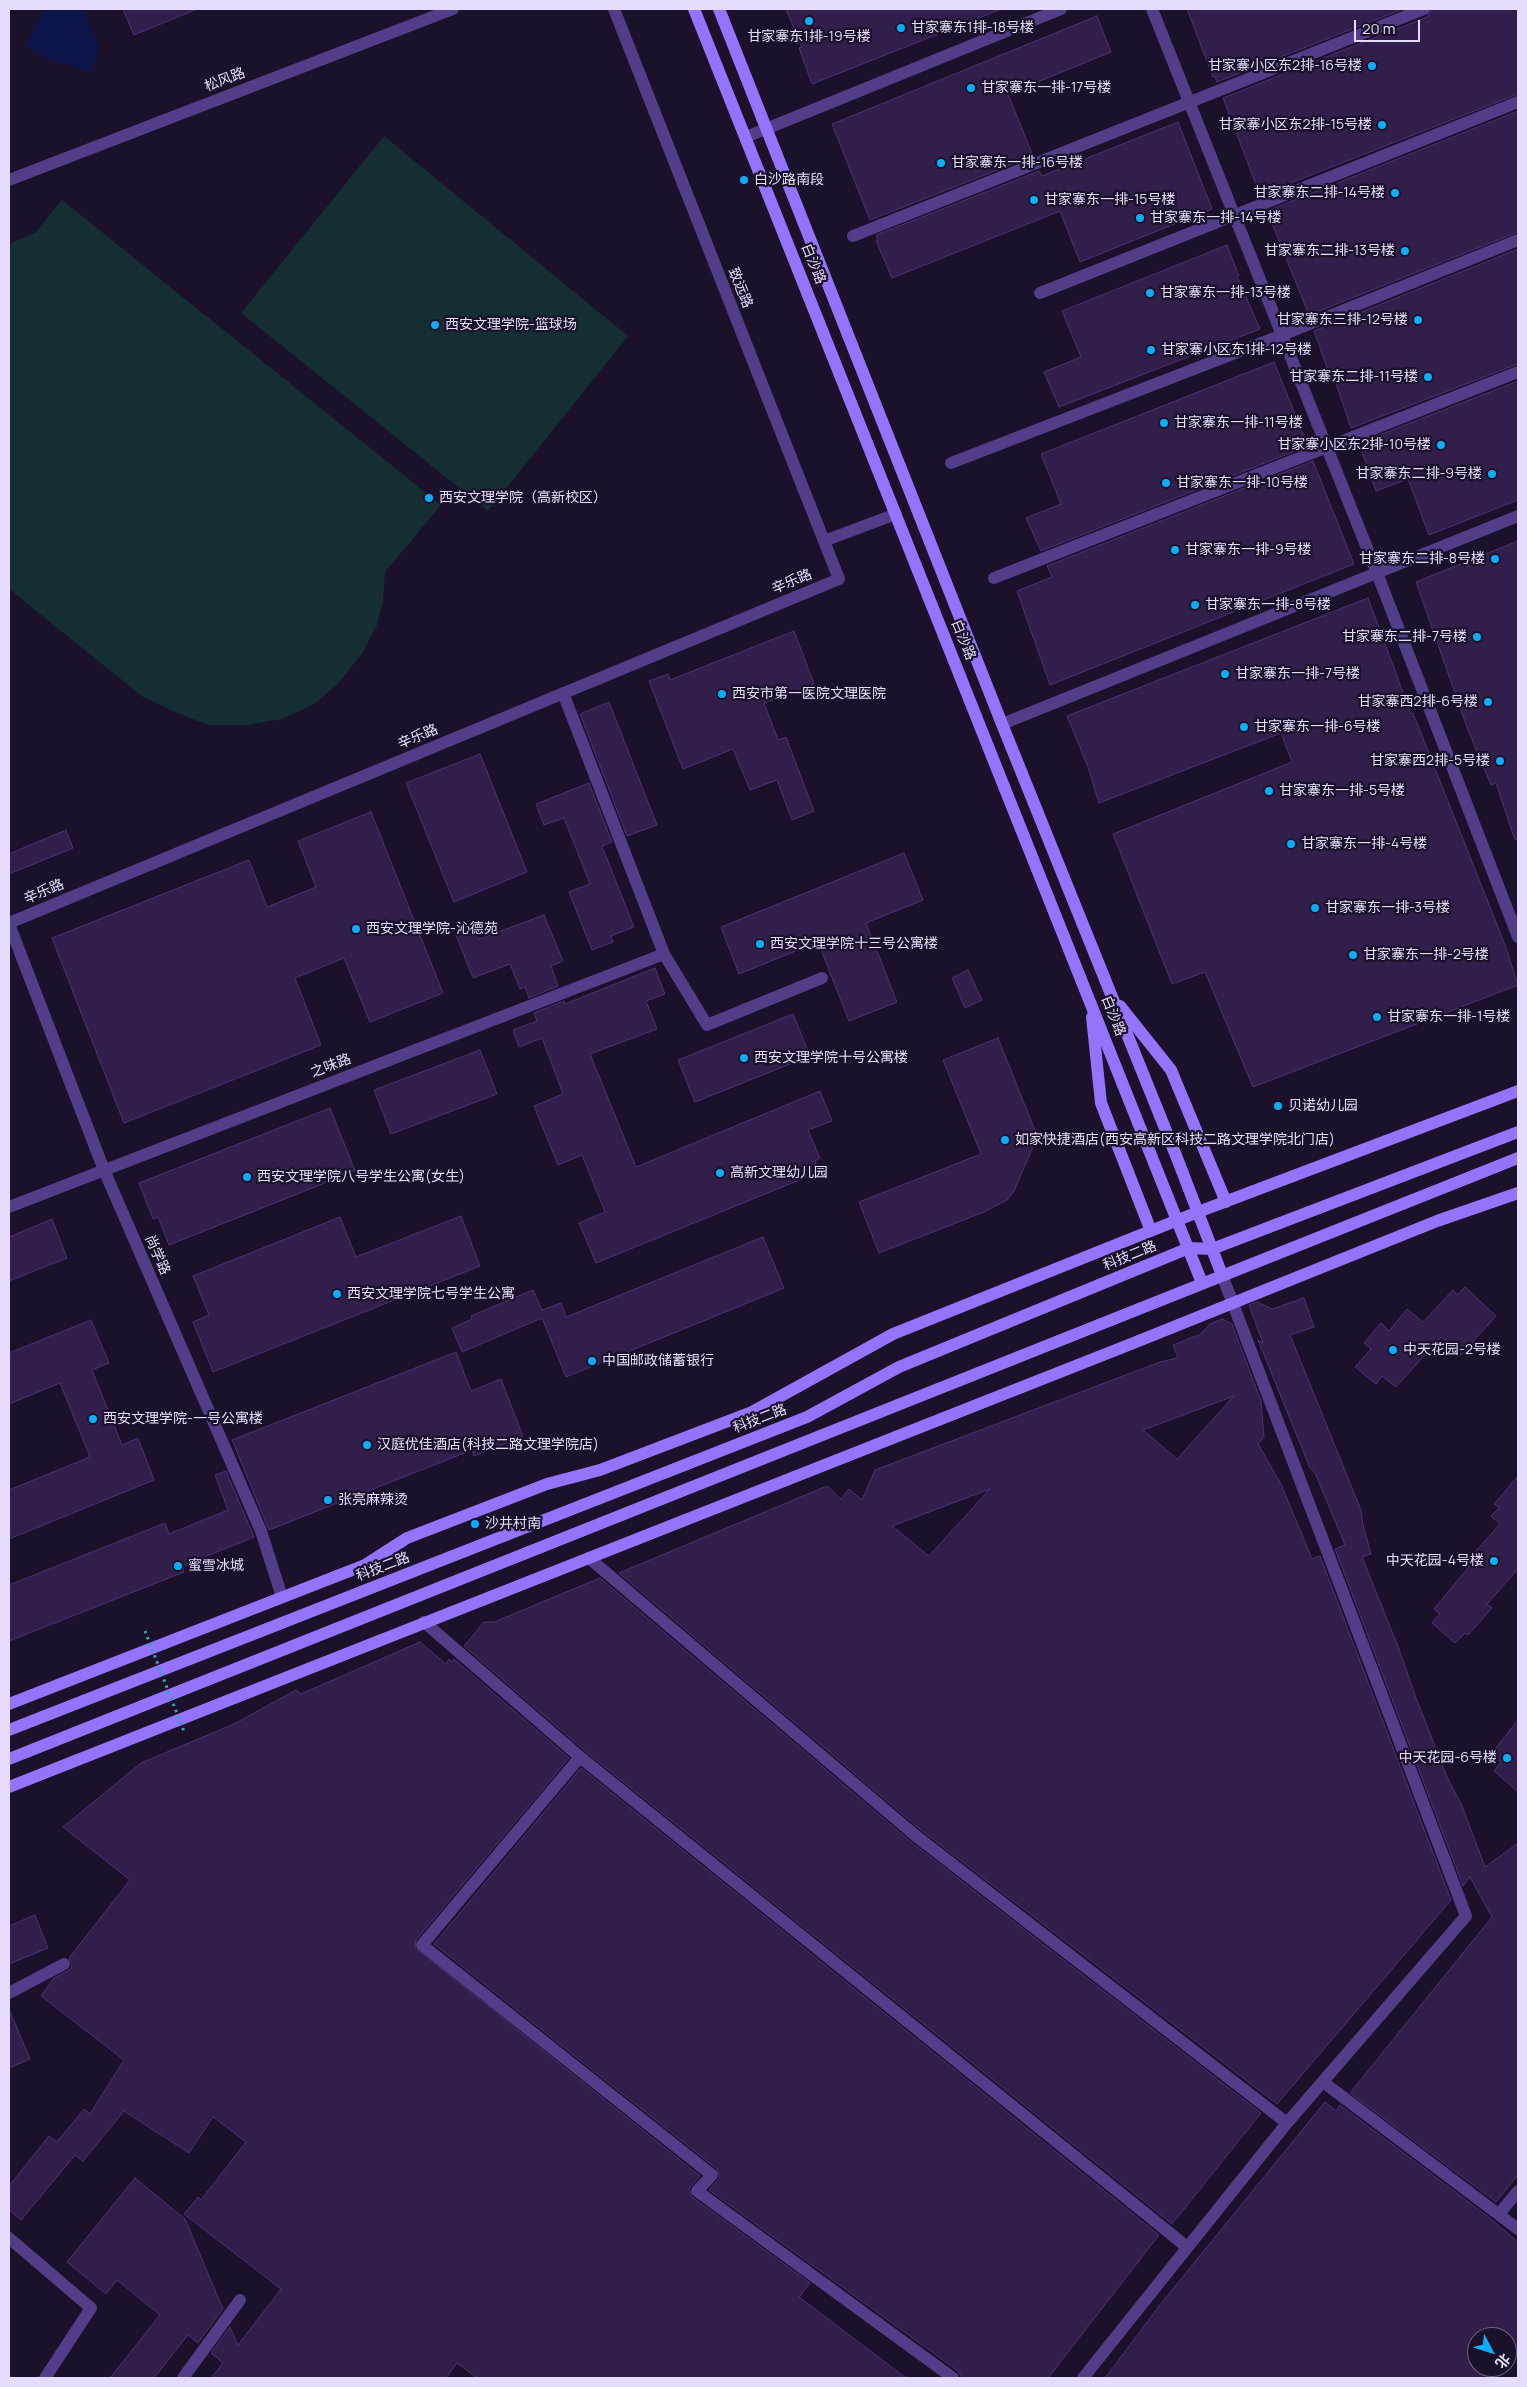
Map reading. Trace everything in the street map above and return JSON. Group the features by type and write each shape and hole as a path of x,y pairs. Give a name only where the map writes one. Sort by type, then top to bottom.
{"street":[{"name":"松风路","path":"9,180 452,9"},
{"name":"致远路","path":"614,9 839,579"},
{"name":"白沙路","path":"694,9 1202,1284"},
{"name":"白沙路","path":"719,9 1222,1275"},
{"path":"746,137 1062,9"},
{"path":"1152,9 1377,573 1518,937"},
{"path":"852,236 1189,100 1424,9"},
{"path":"1040,293 1518,102"},
{"path":"951,463 1282,335 1518,240"},
{"path":"994,578 1518,372"},
{"path":"824,540 896,514"},
{"path":"1002,724 1518,516"},
{"name":"辛乐路","path":"9,923 839,579"},
{"path":"563,694 664,954 707,1025 822,978"},
{"name":"尚学路","path":"9,923 104,1170 261,1531 282,1597"},
{"name":"之味路","path":"9,1207 664,954"},
{"path":"1111,994 1171,1070 1226,1202"},
{"path":"1091,1002 1101,1103 1151,1231"},
{"path":"9,1704 366,1564 416,1535 547,1484 600,1470 752,1412 893,1334 1198,1212 1518,1091"},
{"name":"科技二路","path":"9,1730 807,1417 899,1367 1189,1248 1212,1249 1518,1132"},
{"path":"9,1758 1518,1158"},
{"path":"9,1786 1437,1221 1518,1193"},
{"path":"1083,2378 1288,2123 1466,1916 1222,1275"},
{"path":"589,1558 916,1836 1288,2123"},
{"path":"424,1622 580,1757 1187,2247"},
{"path":"580,1757 422,1944 712,2175 698,2191 953,2378"},
{"path":"9,1993 64,1964"},
{"path":"1323,2082 1518,2228"},
{"path":"1499,2214 1518,2191"},
{"path":"9,2238 91,2308 45,2378"},
{"path":"183,2378 240,2300"}],"path":[{"path":"145,1631 185,1734"}],"green space":[{"name":"西安文理学院-篮球场","path":"384,136 628,336 488,511 241,313"},
{"path":"62,200 441,505 385,572 383,600 377,625 363,652 338,684 314,704 282,719 247,725 209,725 143,697 9,589 9,244 35,233"}],"shaded area":[{"path":"45,9 83,9 99,47 92,71 50,60 25,46"}],"building":[{"path":"123,9 197,9 134,35"},
{"name":"甘家寨东1排-18号楼","path":"786,9 999,10 812,84 799,48 802,47"},
{"path":"1187,9 1403,9 1217,82 1215,76 1213,77"},
{"path":"1432,9 1518,9 1518,94 1260,195 1223,98 1427,17"},
{"path":"1097,16 1111,52 1008,94 1033,156 870,220 832,124"},
{"path":"1518,111 1518,232 1309,315 1267,211"},
{"path":"1178,122 1212,209 1080,262 1060,211 892,278 876,241 878,241 876,235 1039,171 1042,176"},
{"path":"1227,245 1239,276 1237,276 1260,329 1059,407 1044,372 1081,357 1062,311"},
{"path":"1518,249 1518,364 1351,428 1332,372 1329,373 1314,331"},
{"path":"1274,362 1308,446 1041,551 1026,518 1061,504 1041,454"},
{"path":"1518,381 1518,500 1429,535 1408,479 1376,491 1359,443"},
{"path":"1313,461 1354,564 1050,685 1017,591 1052,577 1047,566"},
{"path":"1518,541 1518,839 1515,840 1496,783 1491,785 1468,730 1416,582"},
{"path":"1368,598 1411,714 1413,713 1505,945 1518,985 1253,1087 1205,972 1172,984 1113,834 1292,762 1281,733 1099,803 1088,767 1067,716"},
{"name":"西安市第一医院文理医院","path":"794,631 814,684 764,703 778,740 786,737 814,811 792,820 777,780 750,790 733,749 683,769 649,681 668,674 670,680"},
{"path":"609,702 657,825 627,836 580,714"},
{"path":"480,754 527,872 454,902 406,783"},
{"path":"589,783 612,842 602,846 634,927 611,936 613,942 592,950 569,892 590,884 564,818 544,825 536,804"},
{"path":"371,812 443,993 370,1022 344,958 295,978 321,1045 124,1123 52,938 249,860 267,907 316,887 298,841"},
{"path":"66,830 73,848 9,874 9,854"},
{"name":"西安文理学院十三号公寓楼","path":"904,853 923,900 866,923 897,1002 849,1021 818,942 739,974 721,927"},
{"path":"544,915 563,961 551,966 558,986 529,998 525,987 520,989 510,964 473,978 456,935 475,928 479,939"},
{"path":"655,968 665,994 646,1001 657,1029 590,1054 636,1167 820,1091 832,1121 808,1130 820,1158 815,1161 819,1172 596,1263 579,1223 605,1212 582,1155 558,1165 534,1106 563,1094 542,1038 519,1047 513,1030 537,1021 534,1013 564,1001 565,1004"},
{"path":"968,970 982,1000 965,1008 952,978"},
{"name":"西安文理学院十号公寓楼","path":"793,1014 810,1056 695,1102 678,1060"},
{"name":"如家快捷酒店(西安高新区科技二路文理学院北门店)","path":"998,1038 1036,1133 1033,1147 1014,1191 1007,1200 984,1212 879,1253 859,1202 981,1154 943,1060"},
{"path":"480,1050 497,1094 391,1134 374,1090"},
{"name":"西安文理学院八号学生公寓(女生)","path":"330,1108 355,1171 169,1245 158,1217 153,1219 139,1183"},
{"name":"西安文理学院七号学生公寓","path":"461,1216 480,1266 213,1372 193,1322 209,1315 193,1276 340,1217 356,1257"},
{"path":"52,1219 67,1258 9,1281 9,1237"},
{"path":"763,1237 784,1288 566,1377 542,1318 462,1352 452,1328 472,1319 471,1316 533,1290 542,1310 561,1303 566,1317"},
{"path":"1465,1287 1496,1316 1461,1355 1441,1337 1396,1387 1382,1376 1376,1384 1355,1367 1371,1349 1364,1343 1381,1323 1389,1331 1407,1309 1423,1322 1453,1290 1457,1295"},
{"path":"1304,1298 1314,1327 1290,1335 1361,1510 1371,1554 1362,1557 1447,1777 1462,1806 1485,1867 1518,1843 1518,2175 1496,2202 1350,2093 1492,1917 1470,1877 1463,1886 1335,1549 1345,1545 1315,1473 1310,1468 1258,1340 1263,1343 1249,1305 1257,1302 1272,1309"},
{"path":"1222,1319 1232,1324 1261,1401 1264,1437 1258,1444 1281,1484 1312,1559 1320,1556 1451,1900 1277,2104 921,1830 619,1573 827,1486 841,1499 849,1489 862,1500 875,1470 1160,1362 1178,1358 1173,1345 1201,1334 1210,1324","holes":["1234,1396 1177,1459 1143,1430","990,1489 929,1556 892,1526"]},
{"name":"西安文理学院-一号公寓楼","path":"91,1320 109,1363 92,1370 122,1445 138,1438 154,1480 9,1539 9,1490 90,1457 60,1383 9,1404 9,1353"},
{"name":"汉庭优佳酒店(科技二路文理学院店)","path":"456,1352 471,1391 501,1379 523,1436 474,1456 472,1450 269,1530 232,1440"},
{"path":"226,1471 254,1537 182,1566 184,1572 9,1641 9,1585 165,1523 169,1534 228,1510 215,1475"},
{"name":"中天花园-4号楼","path":"1518,1476 1518,1569 1487,1604 1492,1608 1468,1635 1465,1633 1455,1643 1432,1623 1440,1614 1434,1609 1472,1563 1468,1560 1500,1524 1491,1516 1499,1508 1494,1504"},
{"path":"600,1578 911,1842 1261,2113 1172,2224 585,1751 464,1646 484,1622 494,1622"},
{"path":"420,1642 446,1664 449,1659 452,1662 454,1659 569,1758 416,1940 415,1948 700,2176 689,2189 692,2197 810,2283 799,2297 906,2378 477,2378 457,2363 446,2378 211,2378 223,2363 211,2353 230,2327 238,2345 281,2289 184,2214 198,2197 201,2200 246,2142 213,2117 189,2153 124,2111 83,2161 75,2155 21,2220 9,2210 9,2186 49,2136 57,2142 84,2109 90,2114 124,2060 41,1996 54,1978 71,1969 72,1964 69,1958 130,1880 63,1827 141,1763 234,1724 296,1690 301,1694"},
{"name":"中天花园-6号楼","path":"1518,1720 1518,1792 1494,1771 1501,1762 1491,1754"},
{"path":"581,1768 1159,2235 1048,2378 962,2378 958,2371 709,2190 720,2177 717,2169 434,1944"},
{"path":"35,1915 48,1948 9,1964 9,1926"},
{"path":"9,2009 30,2059 9,2068"},
{"path":"1325,2102 1336,2111 1340,2105 1486,2215 1518,2242 1518,2351 1517,2352 1517,2327 1467,2327 1467,2377 1497,2378 1105,2378 1159,2306"},
{"path":"135,2178 185,2219 223,2309 198,2343 188,2335 154,2378 110,2378 160,2315 117,2280 106,2294 67,2262"}],"place":[{"name":"甘家寨东1排-19号楼","path":"809,21"},
{"name":"甘家寨东1排-18号楼","path":"901,28"},
{"name":"甘家寨小区东2排-16号楼","path":"1372,66"},
{"name":"甘家寨东一排-17号楼","path":"971,88"},
{"name":"甘家寨小区东2排-15号楼","path":"1382,125"},
{"name":"甘家寨东一排-16号楼","path":"941,163"},
{"name":"白沙路南段","path":"744,180"},
{"name":"甘家寨东二排-14号楼","path":"1395,193"},
{"name":"甘家寨东一排-15号楼","path":"1034,200"},
{"name":"甘家寨东一排-14号楼","path":"1140,218"},
{"name":"甘家寨东二排-13号楼","path":"1405,251"},
{"name":"甘家寨东一排-13号楼","path":"1150,293"},
{"name":"甘家寨东三排-12号楼","path":"1418,320"},
{"name":"西安文理学院-篮球场","path":"435,325"},
{"name":"甘家寨小区东1排-12号楼","path":"1151,350"},
{"name":"甘家寨东二排-11号楼","path":"1428,377"},
{"name":"甘家寨东一排-11号楼","path":"1164,423"},
{"name":"甘家寨小区东2排-10号楼","path":"1441,445"},
{"name":"甘家寨东二排-9号楼","path":"1492,474"},
{"name":"甘家寨东一排-10号楼","path":"1166,483"},
{"name":"西安文理学院（高新校区）","path":"429,498"},
{"name":"甘家寨东一排-9号楼","path":"1175,550"},
{"name":"甘家寨东二排-8号楼","path":"1495,559"},
{"name":"甘家寨东一排-8号楼","path":"1195,605"},
{"name":"甘家寨东二排-7号楼","path":"1477,637"},
{"name":"甘家寨东一排-7号楼","path":"1225,674"},
{"name":"西安市第一医院文理医院","path":"722,694"},
{"name":"甘家寨西2排-6号楼","path":"1488,702"},
{"name":"甘家寨东一排-6号楼","path":"1244,727"},
{"name":"甘家寨西2排-5号楼","path":"1500,761"},
{"name":"甘家寨东一排-5号楼","path":"1269,791"},
{"name":"甘家寨东一排-4号楼","path":"1291,844"},
{"name":"甘家寨东一排-3号楼","path":"1315,908"},
{"name":"西安文理学院-沁德苑","path":"356,929"},
{"name":"西安文理学院十三号公寓楼","path":"760,944"},
{"name":"甘家寨东一排-2号楼","path":"1353,955"},
{"name":"甘家寨东一排-1号楼","path":"1377,1017"},
{"name":"西安文理学院十号公寓楼","path":"744,1058"},
{"name":"贝诺幼儿园","path":"1278,1106"},
{"name":"如家快捷酒店(西安高新区科技二路文理学院北门店)","path":"1005,1140"},
{"name":"高新文理幼儿园","path":"720,1173"},
{"name":"西安文理学院八号学生公寓(女生)","path":"247,1177"},
{"name":"西安文理学院七号学生公寓","path":"337,1294"},
{"name":"中天花园-2号楼","path":"1393,1350"},
{"name":"中国邮政储蓄银行","path":"592,1361"},
{"name":"西安文理学院-一号公寓楼","path":"93,1419"},
{"name":"汉庭优佳酒店(科技二路文理学院店)","path":"367,1445"},
{"name":"张亮麻辣烫","path":"328,1500"},
{"name":"沙井村南","path":"475,1524"},
{"name":"中天花园-4号楼","path":"1494,1561"},
{"name":"蜜雪冰城","path":"178,1566"},
{"name":"中天花园-6号楼","path":"1507,1758"}]}
